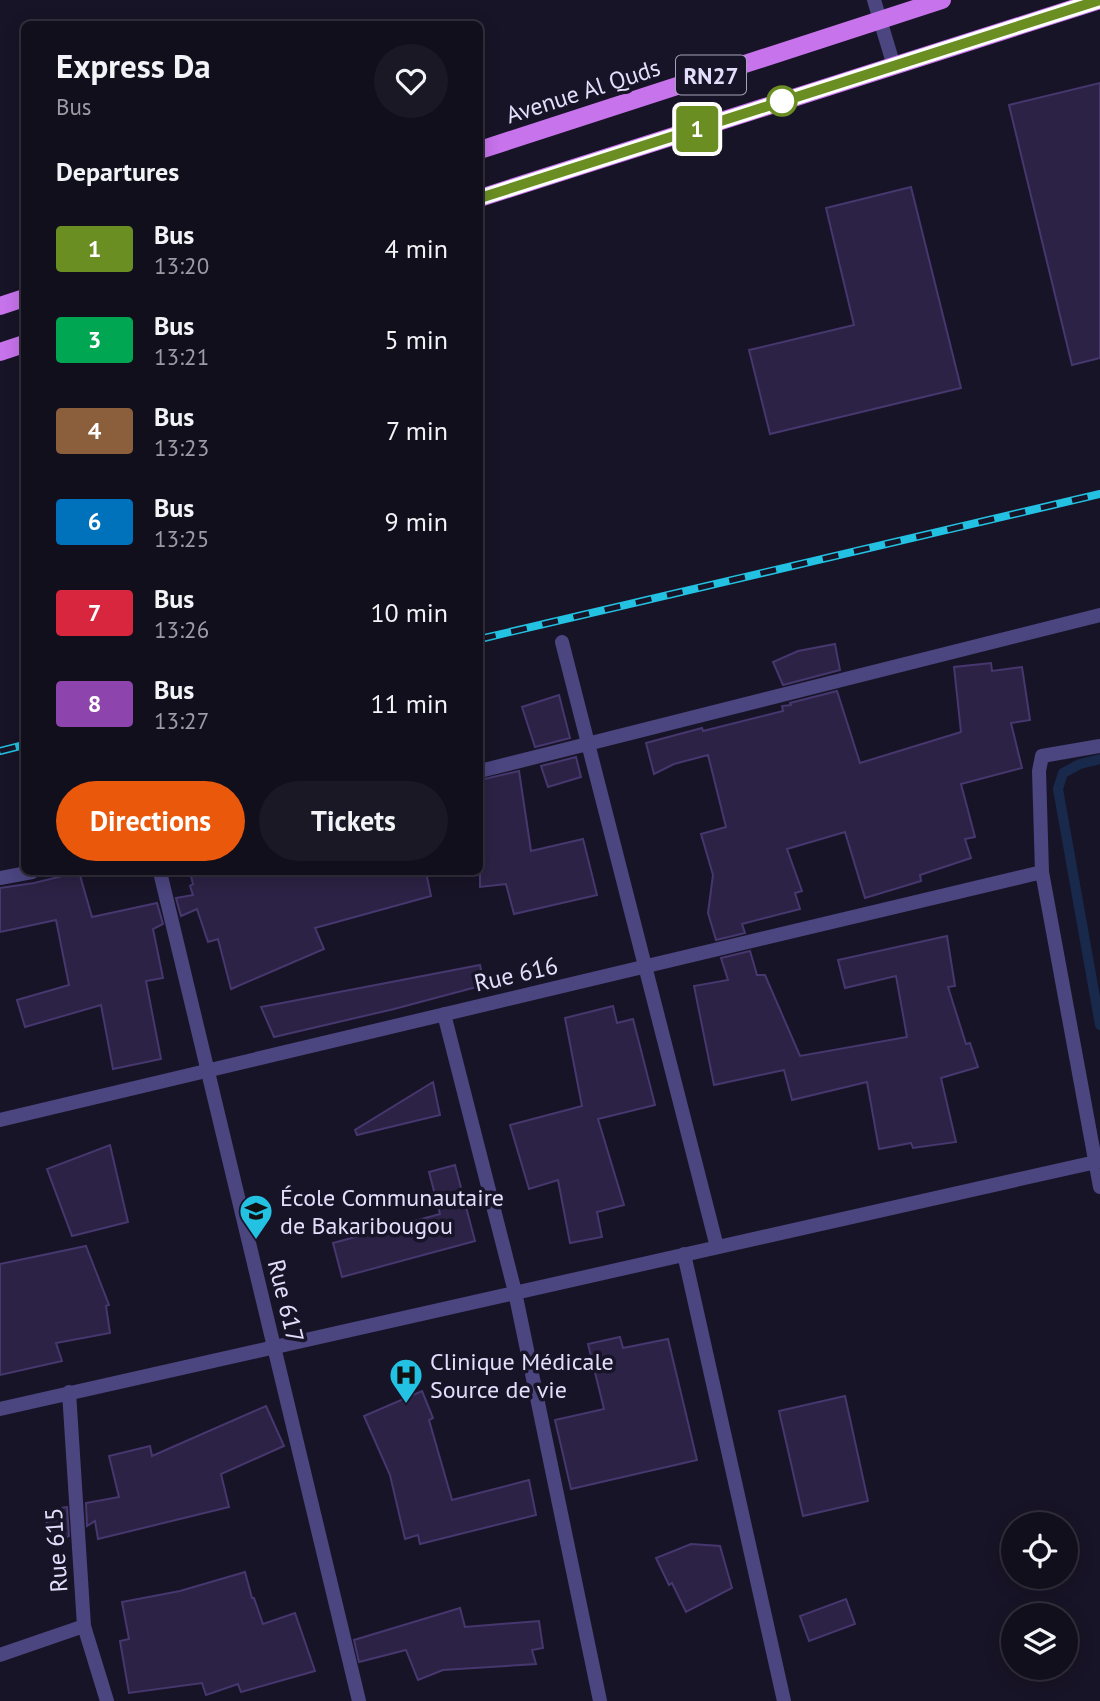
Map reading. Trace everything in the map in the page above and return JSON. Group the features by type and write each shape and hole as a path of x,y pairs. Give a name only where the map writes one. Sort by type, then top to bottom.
{"main road":[{"name":"Avenue Al Quds","path":"483,149 942,0"},
{"name":"RN27","path":"483,197 1100,0"},
{"path":"0,306 21,299"},
{"path":"0,352 21,345"}],"street":[{"path":"874,0 894,66"},
{"path":"483,770 1100,615"},
{"path":"562,642 718,1247"},
{"path":"1100,746 1042,756 1039,771 1042,872 1098,1162 1100,1187"},
{"name":"Rue 616","path":"0,1120 1042,872"},
{"path":"0,878 21,874"},
{"name":"Rue 617","path":"161,875 359,1701"},
{"path":"444,1014 515,1292 600,1701"},
{"path":"0,1409 1098,1162"},
{"path":"684,1254 784,1701"},
{"name":"Rue 615","path":"69,1392 84,1626 107,1701"},
{"path":"0,1655 84,1626"}],"building":[{"path":"1100,83 1100,358 1072,365 1009,105"},
{"path":"911,187 961,388 770,434 749,350 854,325 826,208"},
{"path":"835,644 840,670 783,685 773,662 798,651"},
{"path":"991,663 992,671 1022,667 1030,720 1011,723 1022,768 961,784 975,837 965,839 971,858 920,875 921,881 865,898 845,832 787,849 802,891 795,893 800,909 742,924 745,933 716,940 708,913 713,875 701,834 726,827 708,755 674,764 654,774 646,743 783,711 782,706 791,705 790,703 837,691 860,763 961,732 954,667"},
{"path":"559,695 570,738 535,747 522,707"},
{"path":"576,757 581,777 548,787 541,766"},
{"path":"519,771 531,851 583,839 597,895 514,914 506,884 480,887 480,875 483,875 483,779"},
{"path":"67,875 80,875 92,917 157,903 163,924 153,929 163,978 146,981 161,1059 113,1069 101,1005 25,1027 17,1000 69,985 56,920 0,932 0,888"},
{"path":"191,875 427,875 431,896 315,928 324,949 231,989 218,939 208,942 197,909 181,916 176,898 193,895 190,886 193,884"},
{"path":"947,936 955,986 948,987 966,1044 970,1043 978,1067 941,1078 956,1142 913,1148 911,1143 879,1149 867,1082 792,1100 784,1070 714,1085 694,986 728,980 721,958 750,951 757,975 765,975 800,1056 907,1037 896,976 845,988 838,960"},
{"path":"480,965 484,985 274,1037 261,1007"},
{"path":"613,1006 617,1023 633,1019 655,1105 598,1119 624,1205 597,1212 602,1237 570,1243 558,1180 529,1189 510,1125 582,1106 565,1018"},
{"path":"433,1082 440,1115 357,1135 355,1130"},
{"path":"110,1145 128,1222 72,1236 47,1169"},
{"path":"455,1165 475,1241 342,1277 333,1243 440,1214 429,1172"},
{"path":"86,1246 109,1305 106,1306 110,1333 56,1343 62,1361 0,1375 0,1264"},
{"path":"620,1337 623,1348 668,1339 697,1460 571,1489 555,1420 604,1409 588,1344"},
{"path":"422,1391 433,1418 429,1420 452,1500 529,1480 536,1515 420,1544 418,1535 405,1539 390,1475 364,1416"},
{"path":"845,1396 868,1501 803,1516 779,1411"},
{"path":"266,1406 284,1446 221,1474 229,1507 98,1539 95,1521 87,1526 86,1503 119,1497 109,1456 150,1446 152,1456"},
{"path":"67,1507 69,1536 52,1545 44,1511"},
{"path":"691,1544 720,1546 732,1588 686,1612 656,1558"},
{"path":"245,1572 263,1624 295,1613 315,1671 241,1692 238,1684 206,1695 202,1683 129,1693 120,1641 129,1639 122,1602 180,1591"},
{"path":"846,1599 855,1624 809,1641 800,1616"},
{"path":"460,1608 465,1627 539,1621 543,1648 532,1650 536,1664 443,1670 418,1680 406,1650 359,1662 354,1640"}],"waterway":[{"path":"1100,759 1080,764 1063,773 1058,789 1100,1025"}],"railway":[{"path":"483,638 1100,494"},
{"path":"0,751 21,746"}],"bus line":[{"name":"1","path":"483,197 1100,0"}],"place":[{"name":"École Communautaire de Bakaribougou","path":"256,1241"},
{"name":"Clinique Médicale Source de vie","path":"406,1405"}]}
